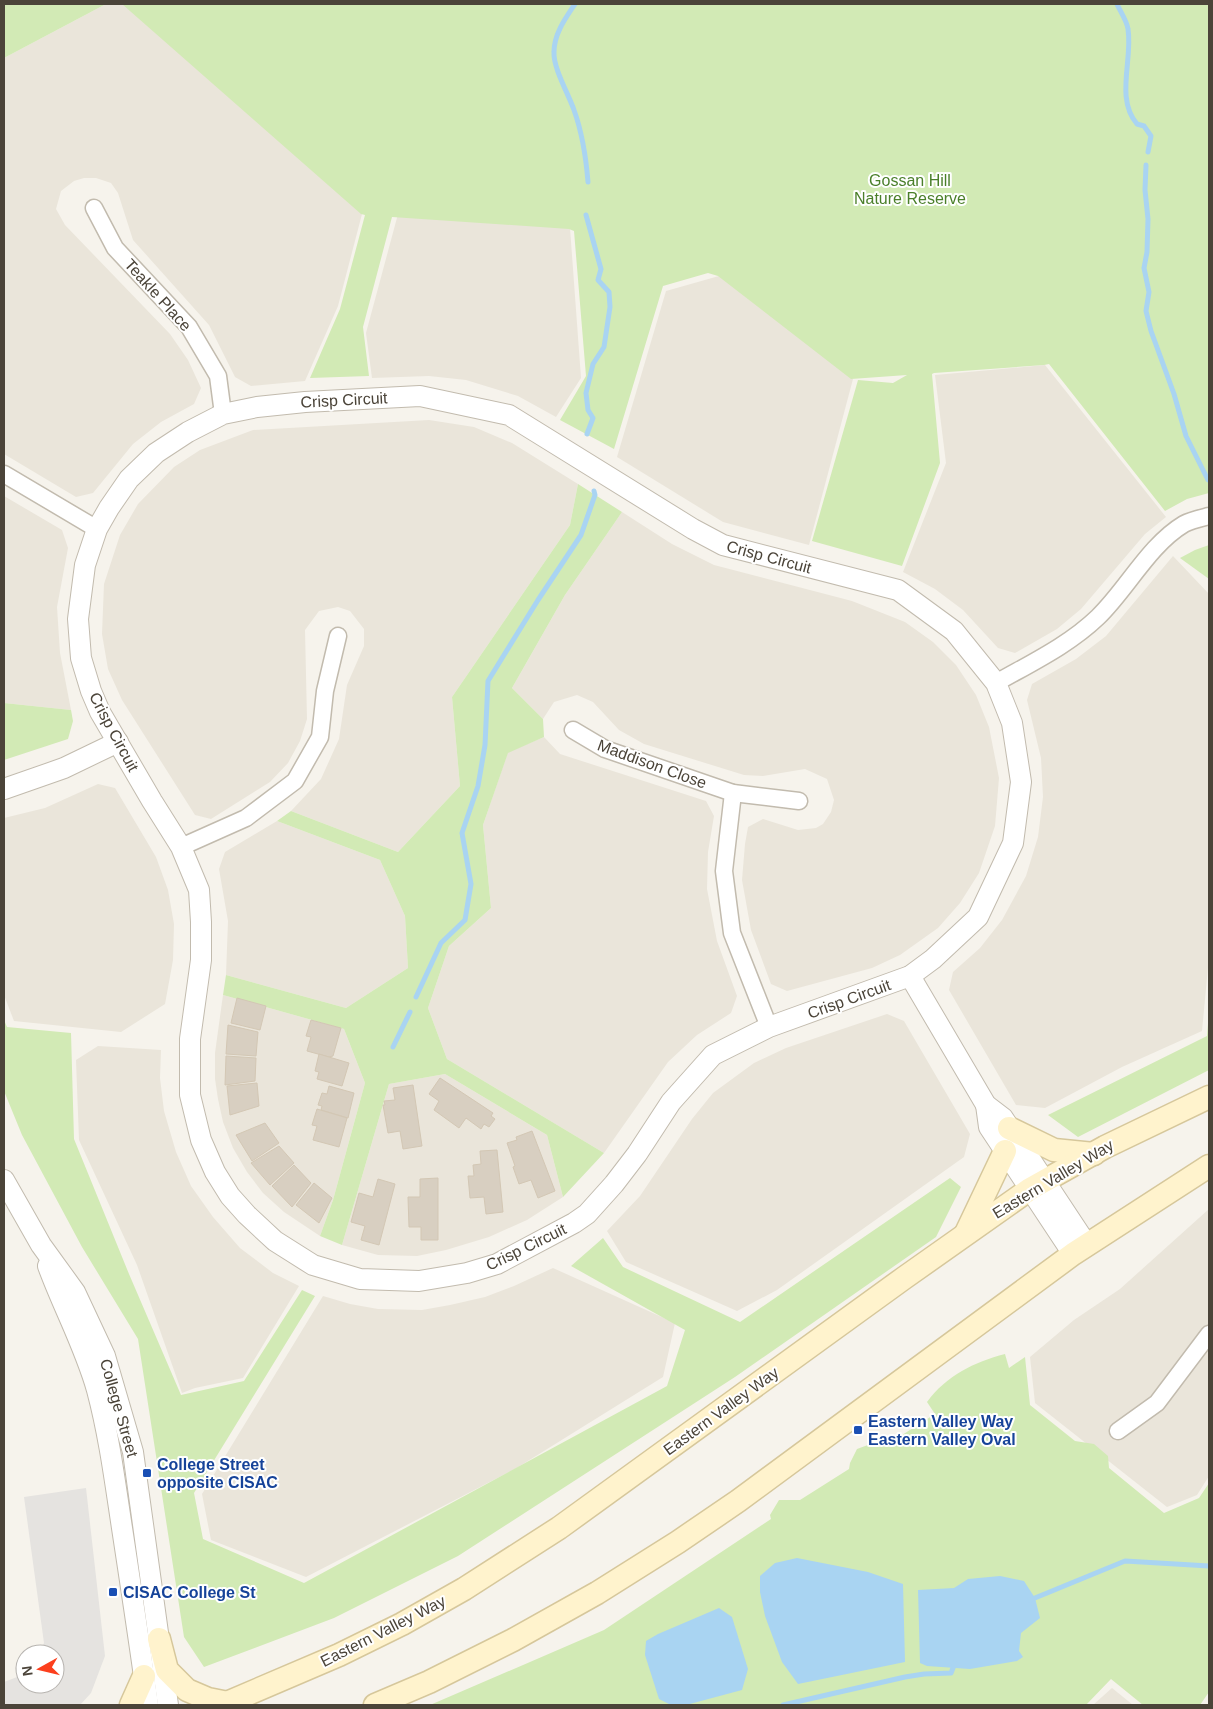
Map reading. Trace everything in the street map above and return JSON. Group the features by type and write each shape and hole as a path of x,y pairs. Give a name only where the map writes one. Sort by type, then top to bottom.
{"main road":[{"name":"Eastern Valley Way","path":"225,1704 339,1655 402,1624 464,1589 559,1528 966,1234 1038,1185 1094,1154 1209,1097"},
{"path":"1009,1128 1054,1150 1094,1154"},
{"path":"966,1234 1005,1150"},
{"path":"375,1705 429,1682 496,1648 597,1593 678,1542 821,1440 1080,1249 1209,1166"},
{"path":"159,1639 168,1670 187,1690 225,1704"},
{"path":"132,1705 144,1676"}],"street":[{"name":"Teakle Place","path":"94,208 115,248 189,327 218,376 224,414"},
{"name":"Crisp Circuit","path":"420,396 509,415 693,529 723,545 898,590 954,631 996,683 1012,723 1020,782 1013,843 978,917 933,959 910,976 769,1027 713,1055 670,1102 637,1154 614,1184 587,1214 498,1264 462,1274 419,1281 360,1279 314,1265 275,1241 247,1215 225,1188 215,1172 201,1140 190,1095 190,1039 201,960 202,922 199,890 181,848 100,712 81,658 78,619 85,565 97,529 129,479 156,453 188,432 224,414 266,406 420,396"},
{"path":"4,474 97,529"},
{"path":"996,683 1059,647 1098,617 1158,546 1183,524 1209,516"},
{"path":"181,848 246,818 295,781 320,737 325,691 338,636"},
{"name":"Maddison Close","path":"573,730 605,749 733,793 800,800"},
{"path":"4,789 64,768 118,742"},
{"path":"733,793 724,870 732,933 769,1027"},
{"name":"Crisp Circuit","path":"910,976 986,1105 1003,1118 1038,1185 1080,1249"},
{"name":"Crisp Circuit","path":"986,1105 989,1126 1005,1150 1038,1185"},
{"name":"College Street","path":"4,1180 41,1245 76,1292 105,1356 133,1452 168,1705"},
{"name":"College Street","path":"41,1245 61,1300 88,1362 97,1390 113,1470 148,1705"},
{"path":"1118,1431 1157,1403 1209,1334"}],"shaded area":[{"path":"106,4 124,4 362,214 338,306 305,381 251,386 235,377 209,325 133,240 118,193 111,183 96,178 84,178 74,181 61,191 56,209 65,225 170,334 188,360 201,388 194,404 161,422 133,444 93,493 76,497 4,454 4,58"},
{"path":"398,214 570,228 581,378 556,417 518,396 466,380 429,376 372,378 366,333"},
{"path":"719,276 853,379 809,545 723,522 617,457 666,291"},
{"path":"1045,365 1166,517 1145,534 1081,609 1057,629 1015,653 998,648 963,610 935,589 903,572 946,463 935,375"},
{"path":"429,420 474,427 512,443 578,484 570,525 452,697 460,786 398,852 291,811 321,779 339,739 347,685 364,646 364,629 350,611 338,607 319,611 305,630 307,719 300,741 288,763 270,782 211,819 195,815 122,700 108,669 102,634 104,584 120,535 138,504 174,467 200,450 253,430"},
{"path":"4,496 62,530 68,548 57,607 60,653 71,710 4,703"},
{"path":"622,512 672,544 714,565 852,601 905,622 933,642 956,665 976,695 989,727 999,778 995,826 979,873 960,903 938,928 900,955 872,968 787,991 771,984 751,930 742,880 748,827 763,819 798,830 816,828 823,824 831,812 834,800 827,779 805,769 763,776 744,775 644,744 619,730 593,702 577,695 554,702 543,719 512,688 565,595"},
{"path":"1173,556 1209,594 1209,957 1202,1031 1122,1067 1045,1108 1016,1105 949,990 953,972 980,948 1002,920 1026,876 1038,837 1043,797 1041,758 1027,700 1032,684 1076,659 1106,636"},
{"path":"544,737 560,754 706,801 714,816 708,852 707,889 717,941 737,996 731,1013 697,1035 668,1062 604,1153 447,1059 428,1008 449,946 491,908 483,825 508,752"},
{"path":"98,784 115,788 156,857 168,890 174,924 173,960 165,1004 121,1032 14,1021 4,995 4,818 45,808"},
{"path":"277,821 380,860 405,916 408,968 346,1008 226,975 228,921 219,869 225,852"},
{"path":"223,995 344,1029 365,1083 333,1200 320,1236 284,1212 263,1193 247,1172 233,1148 223,1122 215,1079 215,1053"},
{"path":"887,1014 904,1021 970,1134 964,1157 777,1290 737,1311 626,1262 607,1231 640,1196 692,1119 713,1093 754,1063 786,1048"},
{"path":"98,1046 161,1050 160,1078 164,1111 176,1152 191,1186 213,1217 240,1248 273,1273 299,1286 243,1378 195,1388 182,1393 137,1265 79,1140 76,1060"},
{"path":"445,1074 547,1135 563,1197 527,1220 489,1237 446,1250 417,1256 378,1255 342,1245 389,1084"},
{"path":"1209,1209 1209,1476 1197,1495 1167,1507 1035,1403 1030,1357 1074,1320 1120,1289"},
{"path":"553,1268 675,1323 663,1377 515,1469 306,1577 211,1540 202,1494 323,1296 350,1304 378,1309 422,1310 485,1297"},
{"path":"86,1488 105,1656 91,1693 80,1705 4,1705 4,1682 15,1678 15,1694 65,1694 65,1644 44,1644 24,1497"},
{"path":"1112,1688 1133,1705 1093,1705"}],"green space":[{"path":"4,4 106,4 4,58"},
{"name":"Gossan Hill Nature Reserve","path":"122,4 1209,4 1209,493 1187,499 1165,511 1049,364 934,373 932,374 940,463 902,566 812,541 858,380 893,383 907,375 851,379 718,276 708,273 663,286 614,449 560,420 586,376 574,231 569,229 392,217 363,327 369,376 310,378 340,309 365,215 361,214"},
{"path":"578,484 622,512 565,595 512,688 543,719 544,737 508,753 483,825 491,908 449,946 428,1008 447,1059 604,1153 563,1197 547,1135 445,1074 389,1084 342,1245 320,1236 333,1200 365,1083 344,1029 223,995 226,975 346,1008 408,968 405,916 380,860 277,821 291,811 398,852 460,786 452,697 570,525"},
{"path":"1209,545 1209,579 1180,558"},
{"path":"4,703 71,710 73,721 68,739 4,760"},
{"path":"1209,1011 1209,1070 1078,1137 1048,1115 1207,1036"},
{"path":"4,1020 7,1027 71,1033 74,1139 181,1395 244,1381 302,1290 315,1296 194,1493 203,1539 304,1583 667,1386 685,1330 571,1266 603,1238 623,1267 740,1322 950,1178 961,1187 936,1237 735,1377 458,1556 334,1618 204,1667 184,1637 138,1339 82,1247 22,1135 4,1091"},
{"path":"1005,1354 1009,1368 1025,1357 1030,1405 1075,1441 1094,1444 1108,1456 1109,1468 1164,1513 1199,1498 1209,1483 1209,1692 1200,1705 1143,1705 1111,1679 1086,1705 430,1705 604,1630 771,1519 770,1515 779,1500 800,1500 849,1469 857,1449 876,1442 888,1444 935,1414 927,1402 952,1377 982,1361"}],"water":[{"path":"797,1558 868,1572 903,1584 905,1662 798,1684 782,1662 765,1616 760,1592 760,1576 775,1563"},
{"path":"1000,1576 1024,1581 1035,1598 1040,1618 1021,1633 1019,1651 1023,1657 1017,1661 970,1669 927,1666 920,1663 918,1590 954,1588 968,1579"},
{"path":"719,1608 732,1617 748,1669 742,1690 686,1705 671,1705 659,1699 645,1655 646,1641"}],"building":[{"path":"237,998 266,1006 260,1030 231,1023"},
{"path":"311,1020 341,1028 333,1056 329,1057 307,1051 311,1037 306,1036"},
{"path":"228,1025 258,1032 256,1056 226,1054"},
{"path":"319,1054 349,1063 342,1086 317,1079 319,1072 315,1071"},
{"path":"226,1056 256,1058 255,1081 225,1085"},
{"path":"440,1078 493,1113 491,1116 495,1119 489,1127 484,1124 481,1129 466,1118 459,1128 434,1110 439,1101 429,1094"},
{"path":"257,1083 259,1106 230,1115 227,1086"},
{"path":"413,1085 422,1146 403,1149 400,1131 388,1133 383,1105 385,1105 384,1101 395,1100 393,1088"},
{"path":"329,1086 354,1093 348,1118 321,1110 322,1106 318,1105 322,1093 327,1094"},
{"path":"317,1109 347,1118 339,1147 313,1140 317,1126 312,1125"},
{"path":"265,1123 279,1143 252,1161 236,1135"},
{"path":"532,1131 555,1191 538,1198 531,1180 519,1184 507,1143 517,1140 516,1137"},
{"path":"279,1146 294,1163 270,1185 251,1163"},
{"path":"497,1150 503,1212 486,1214 484,1197 470,1198 468,1176 474,1176 473,1165 481,1164 480,1151"},
{"path":"294,1165 311,1183 292,1207 272,1186"},
{"path":"438,1178 438,1240 421,1240 421,1227 409,1227 408,1197 420,1197 420,1179"},
{"path":"378,1179 395,1184 379,1245 361,1240 365,1226 351,1222 359,1193 373,1197"},
{"path":"314,1183 332,1198 319,1223 296,1205"}],"waterway":[{"path":"575,4 558,33 554,45 554,58 580,128 588,182"},
{"path":"1117,4 1128,29 1127,103 1137,124 1144,126 1151,136 1148,152"},
{"path":"1146,165 1145,190 1148,219 1147,252 1144,268 1149,292 1146,311 1186,436 1208,480"},
{"path":"586,215 601,269 598,280 609,292 610,307 604,347 593,364 586,393 588,410 593,418 587,434"},
{"path":"416,997 441,943 465,920 471,884 462,833 478,786 485,745 488,681 581,535 595,495 594,491"},
{"path":"393,1047 410,1012"},
{"path":"1030,1600 1125,1561 1209,1566"},
{"path":"783,1705 905,1677 951,1673 955,1663"}],"place":[{"name":"Eastern Valley Way Eastern Valley Oval","path":"858,1430"},
{"name":"College Street opposite CISAC","path":"147,1473"},
{"name":"CISAC College St","path":"113,1592"}]}
